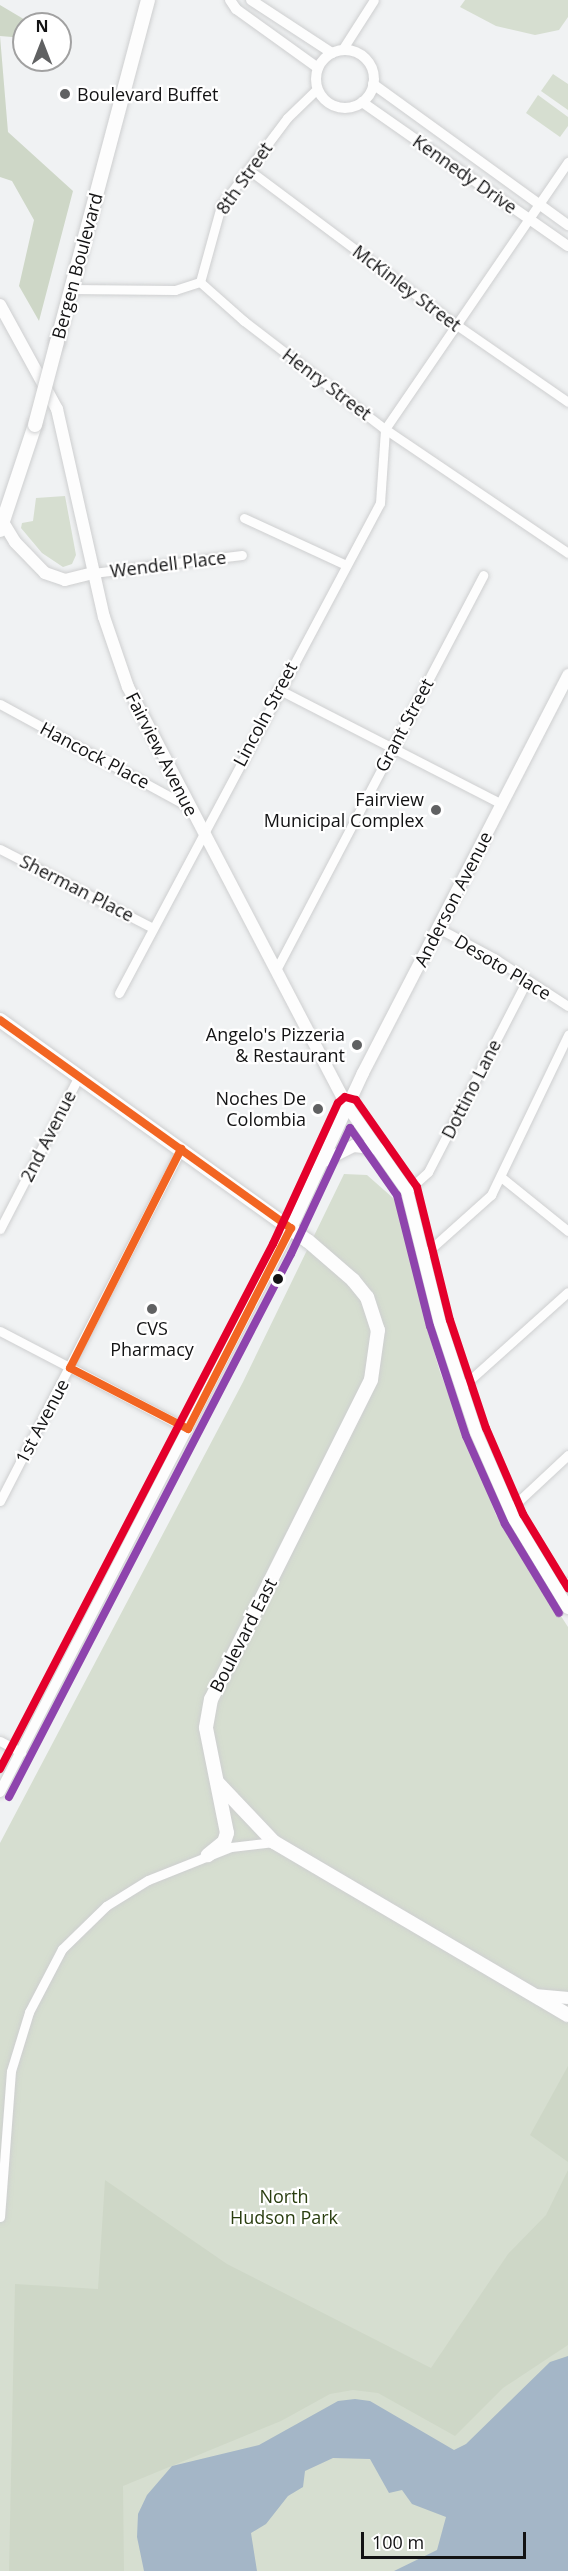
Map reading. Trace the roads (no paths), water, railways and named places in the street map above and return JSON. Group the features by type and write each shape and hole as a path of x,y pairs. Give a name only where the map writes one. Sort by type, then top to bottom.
{"main road":[{"name":"Bergen Boulevard","path":"1,523 35,425 148,0"},
{"name":"Fairview Avenue","path":"0,304 57,409 93,573 128,687 348,1107 398,1172 407,1191 425,1254 440,1323 476,1432 510,1509 568,1608"},
{"path":"1,523 15,542 54,578 78,579 93,573"},
{"name":"Anderson Avenue","path":"291,1228 348,1107 568,675"},
{"name":"Boulevard East","path":"0,1020 80,1074 291,1228 353,1280 367,1297 378,1330 377,1356 371,1380 210,1699 206,1728 226,1835 224,1842 208,1855"},
{"path":"323,1162 354,1146 380,1149"},
{"path":"216,1781 274,1842 568,2015"},
{"path":"535,1995 568,1998"}],"street":[{"path":"230,0 236,9 318,68"},
{"path":"251,0 337,51 363,56 372,71 373,84 362,102 352,107 331,105 317,89 318,68 337,51 374,0"},
{"name":"Kennedy Drive","path":"373,84 568,225"},
{"name":"8th Street","path":"200,282 215,220 288,118 317,89"},
{"name":"Kennedy Drive","path":"362,102 568,246"},
{"path":"385,429 538,202 568,162"},
{"name":"McKinley Street","path":"249,170 456,325 568,402"},
{"path":"70,289 175,290 200,282"},
{"name":"Henry Street","path":"200,282 244,321 385,429 568,553"},
{"name":"Lincoln Street","path":"119,993 278,689 380,503 385,429"},
{"path":"244,518 346,565"},
{"name":"Wendell Place","path":"93,573 242,555"},
{"name":"Grant Street","path":"276,970 483,575"},
{"path":"278,689 502,804"},
{"name":"Hancock Place","path":"0,704 189,807"},
{"name":"Sherman Place","path":"0,849 153,928"},
{"name":"Desoto Place","path":"438,928 494,957 526,982 568,1006"},
{"name":"Dottino Lane","path":"407,1191 428,1172 526,982"},
{"path":"425,1254 491,1195 568,1035"},
{"name":"2nd Avenue","path":"0,1229 80,1074"},
{"name":"1st Avenue","path":"0,1502 182,1149"},
{"path":"501,1177 568,1231"},
{"path":"0,1792 291,1228"},
{"path":"462,1387 567,1293"},
{"path":"0,1331 188,1429"},
{"path":"510,1509 568,1455"},
{"path":"558,1591 568,1582"},
{"path":"0,1741 21,1752"},
{"path":"0,2217 12,2071 22,2029 50,1967 73,1935 113,1901 148,1880 208,1855 247,1843 274,1842"}],"water":[{"path":"568,2356 568,2571 394,2571 437,2550 446,2517 412,2504 402,2490 389,2493 370,2459 333,2458 305,2471 303,2487 288,2496 266,2524 251,2533 257,2571 144,2571 137,2537 138,2514 147,2495 172,2466 259,2445 338,2401 355,2399 370,2401 454,2450 466,2444 550,2362"}],"place":[{"name":"Boulevard Buffet","path":"65,94"},
{"name":"Fairview Municipal Complex","path":"436,810"},
{"name":"Angelo's Pizzeria & Restaurant","path":"357,1045"},
{"name":"Noches De Colombia","path":"318,1109"},
{"name":"CVS Pharmacy","path":"152,1309"}],"park label":[{"name":"North Hudson Park","path":"284,2207"}]}
